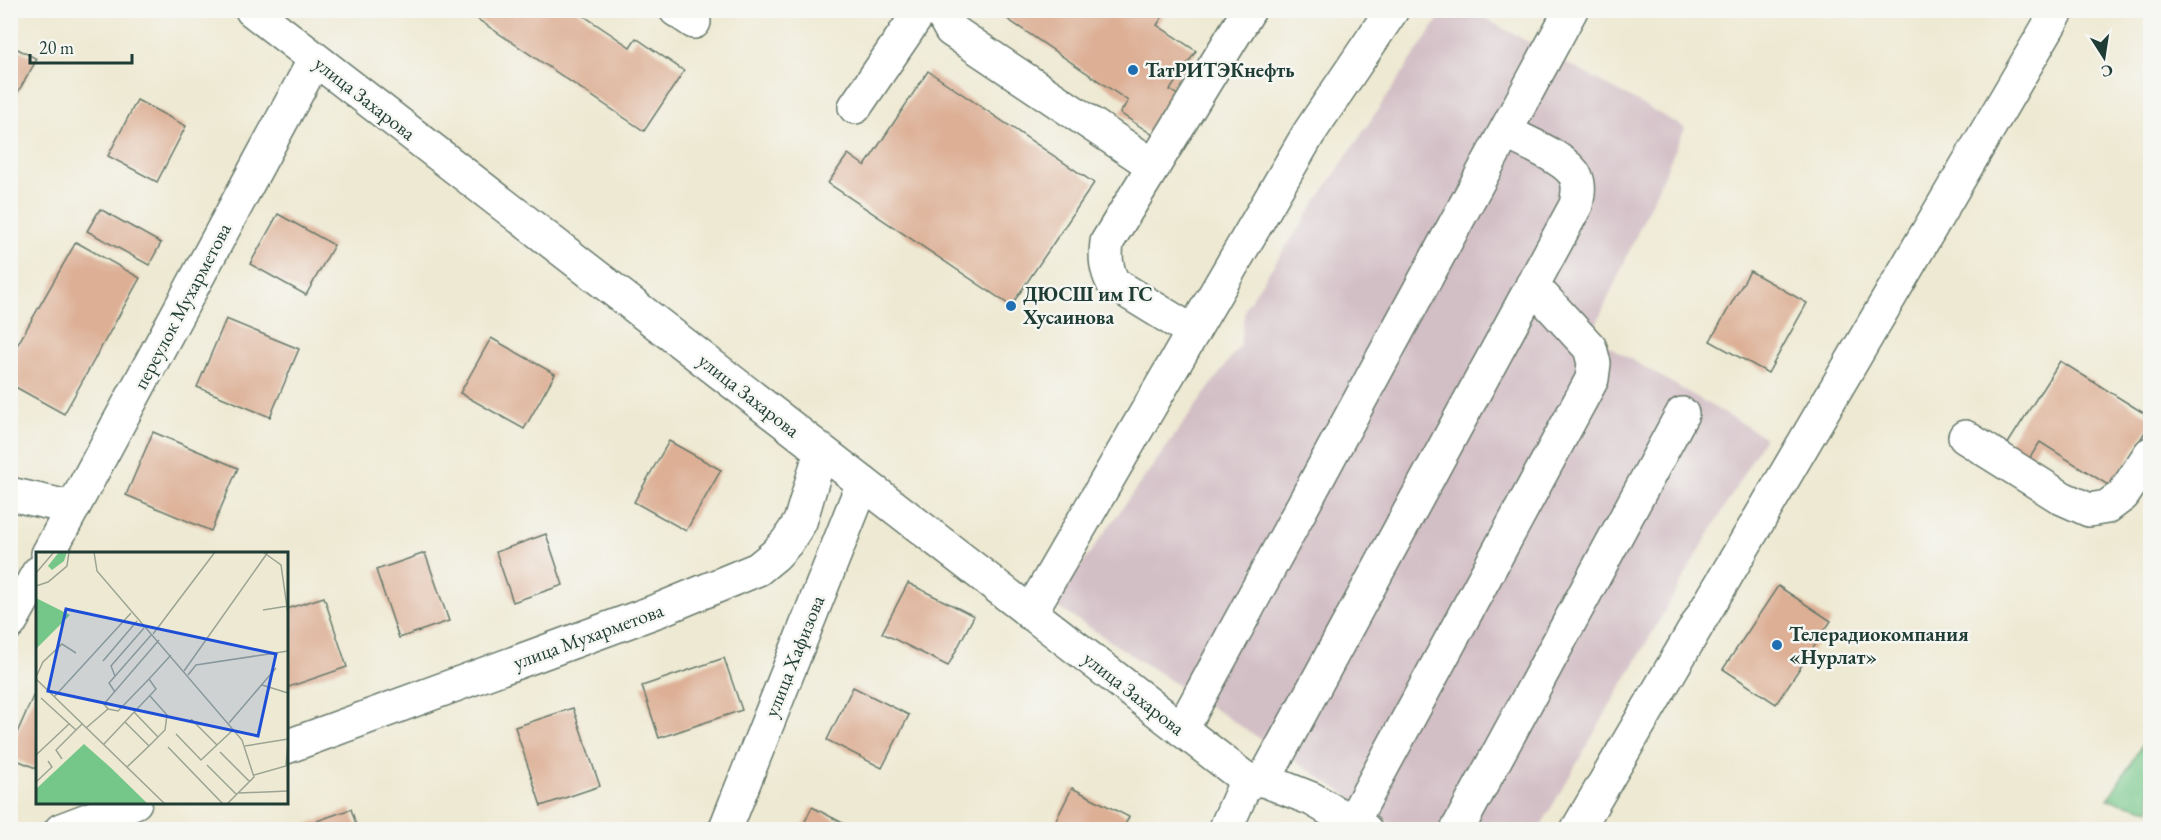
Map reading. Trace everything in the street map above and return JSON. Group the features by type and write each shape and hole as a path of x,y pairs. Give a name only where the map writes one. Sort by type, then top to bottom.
{"street":[{"path":"855,107 921,10"},
{"path":"940,10 951,30 1154,166"},
{"path":"1194,332 1113,283 1107,271 1105,258 1107,242 1249,10"},
{"path":"1030,613 1309,133 1392,10"},
{"path":"1182,729 1571,10"},
{"path":"1577,830 2058,10"},
{"name":"улица Захарова","path":"256,12 1182,729 1256,780 1312,799 1359,825"},
{"name":"переулок Мухарметова","path":"49,552 315,59"},
{"path":"1225,830 1256,780 1576,205 1579,191 1576,177 1567,165 1506,132"},
{"path":"1359,825 1592,379 1594,363 1590,348 1532,285"},
{"path":"1457,830 1682,414"},
{"path":"1965,437 2062,498 2089,510 2107,507 2123,495 2151,454"},
{"name":"улица Мухарметова","path":"288,746 659,610 758,569 776,555 800,522 821,451"},
{"name":"улица Хафизова","path":"725,830 863,483"},
{"path":"10,494 73,508"},
{"path":"10,623 36,577"},
{"path":"61,830 130,804"}],"shaded area":[{"path":"1444,11 1472,11 1685,128 1591,336 1765,437 1539,829 1399,829 1053,604 1240,345 1245,308"}],"green space":[{"path":"2150,732 2150,810 2108,799"}],"building":[{"path":"464,10 575,10 630,47 636,38 684,71 644,131"},
{"name":"ТатРИТЭКнефть","path":"994,10 1167,10 1157,25 1196,51 1170,90 1182,98 1156,137 1120,113 1128,101"},
{"path":"10,45 37,59 10,106"},
{"path":"928,71 1094,183 1011,306 828,183 848,154 865,166"},
{"path":"137,100 186,126 157,182 108,156"},
{"path":"100,209 161,243 149,265 87,231"},
{"path":"278,214 334,245 306,295 250,264"},
{"path":"76,242 140,278 64,414 10,384 10,358"},
{"path":"1750,271 1807,303 1768,373 1710,341"},
{"path":"226,319 299,349 270,417 197,387"},
{"path":"491,338 555,374 524,429 460,393"},
{"path":"2060,361 2150,417 2150,424 2111,487 2040,442 2029,459 2007,445"},
{"path":"153,432 238,468 211,531 126,495"},
{"path":"669,441 721,470 686,531 634,502"},
{"path":"546,534 563,585 513,602 496,552"},
{"path":"425,553 449,621 399,638 376,570"},
{"path":"908,583 974,616 948,666 882,633"},
{"name":"Телерадиокомпания «Нурлат»","path":"1778,586 1831,621 1776,704 1723,669"},
{"path":"324,597 347,667 288,687 288,608"},
{"path":"724,658 742,710 659,738 642,686"},
{"path":"853,687 909,715 882,768 827,740"},
{"path":"36,690 36,768 10,757 10,749"},
{"path":"573,708 600,786 541,806 515,727"},
{"path":"1072,788 1129,817 1122,830 1051,830"},
{"path":"812,807 856,830 801,830"},
{"path":"351,809 358,830 294,830 294,829"}],"place":[{"name":"ТатРИТЭКнефть","path":"1133,70"},
{"name":"ДЮСШ им ГС Хусаинова","path":"1011,306"},
{"name":"Телерадиокомпания «Нурлат»","path":"1777,645"}]}
